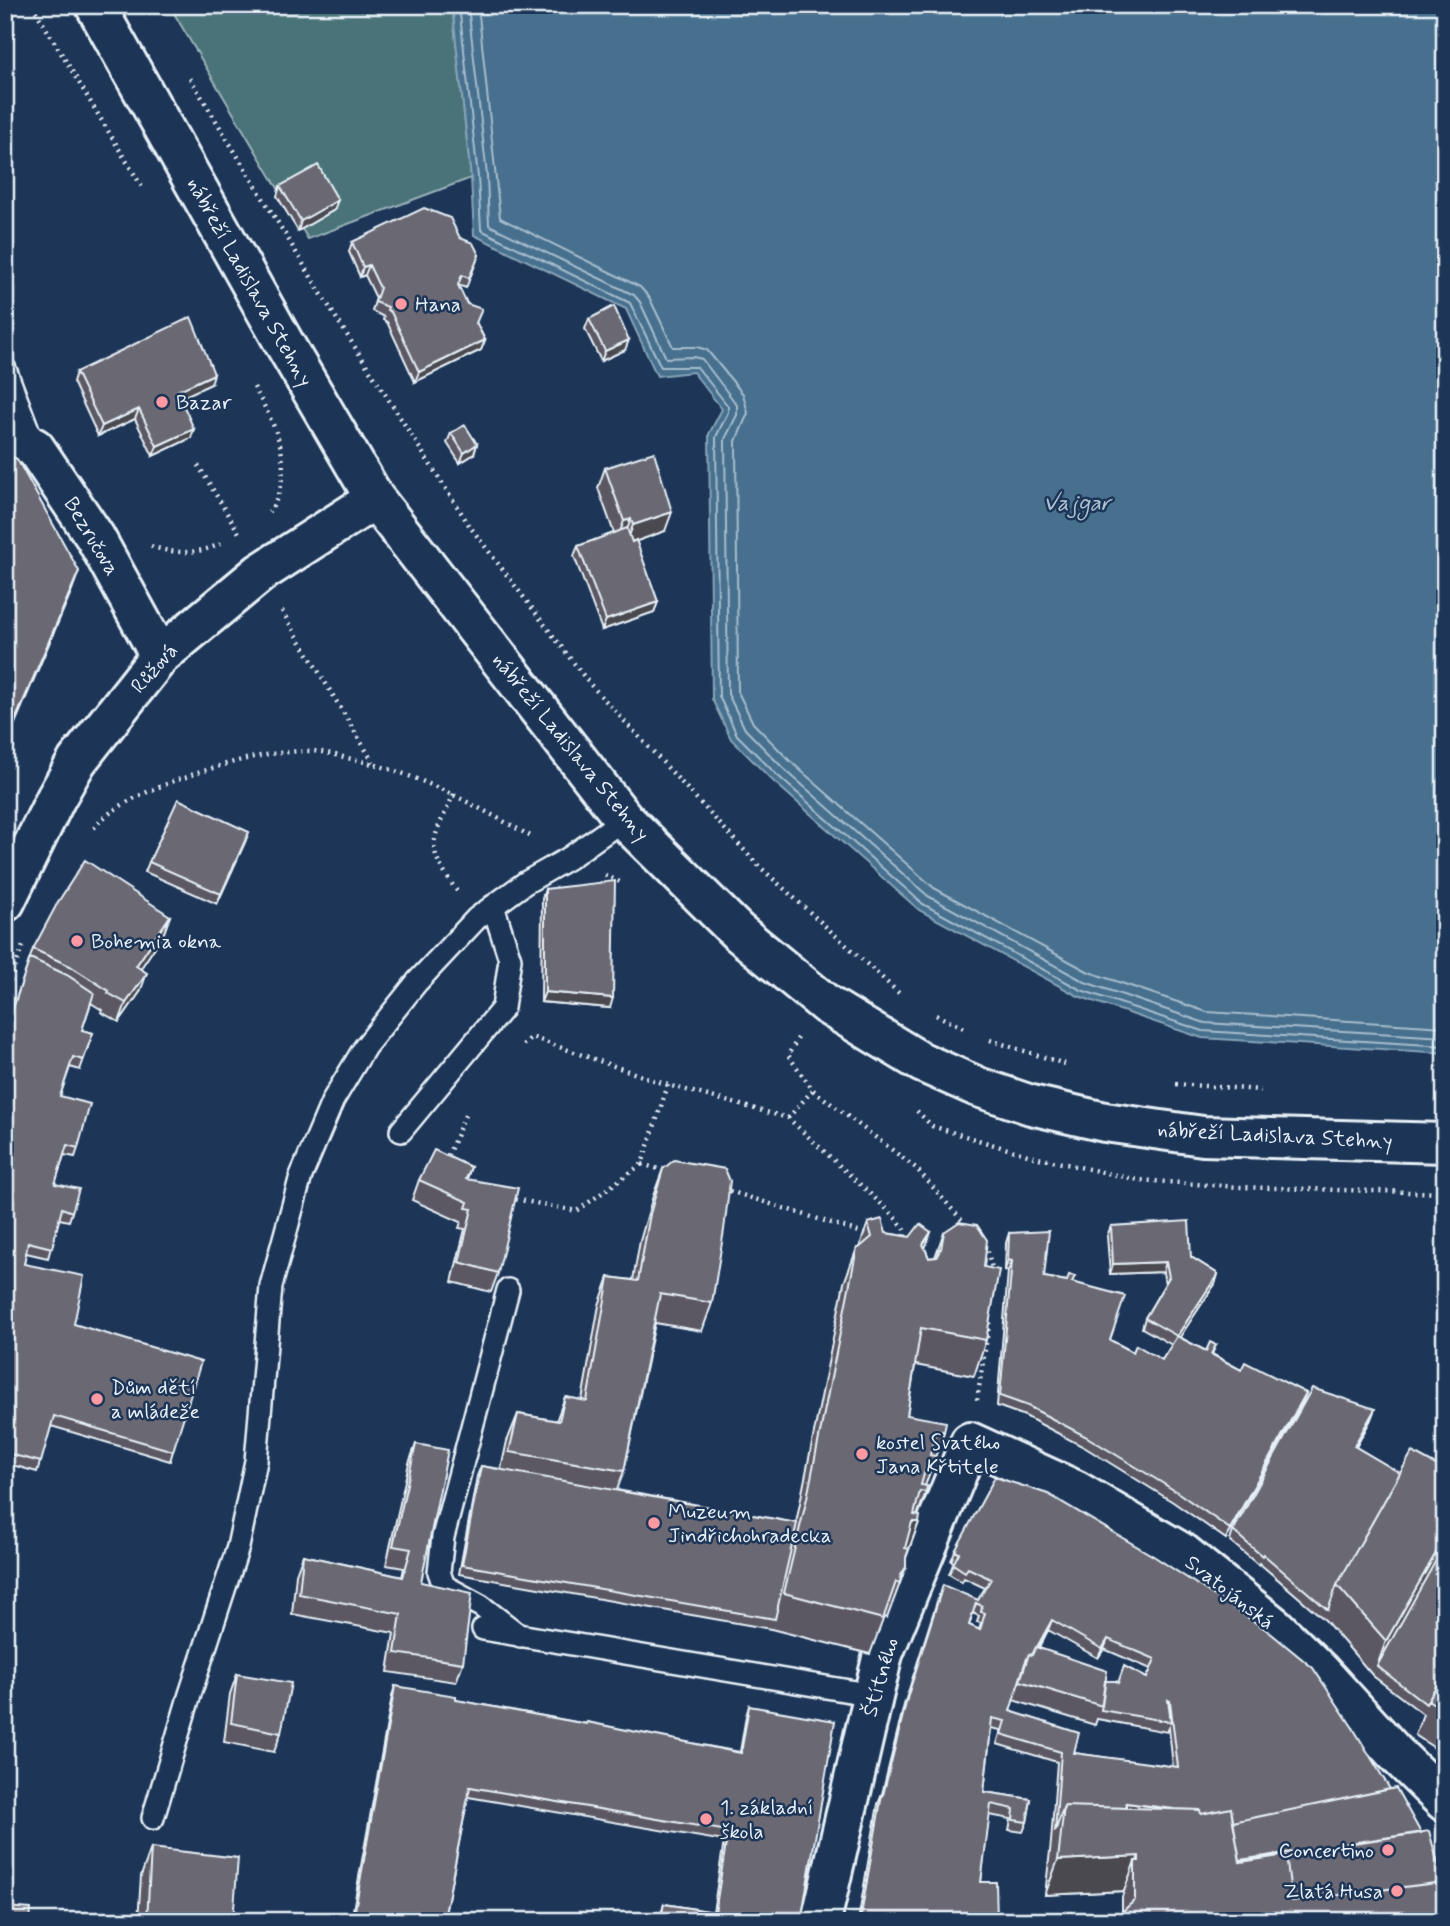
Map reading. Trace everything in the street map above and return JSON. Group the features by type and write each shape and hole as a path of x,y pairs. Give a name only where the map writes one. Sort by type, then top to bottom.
{"street":[{"name":"nábřeží Ladislava Stehny","path":"95,5 284,343 375,499 624,819 737,931 827,1004 921,1062 978,1087 1031,1105 1105,1122 1203,1136 1445,1143"},
{"name":"Bezručova","path":"20,440 95,537 160,656"},
{"name":"Růžová","path":"5,902 77,761 160,656 260,573 375,499"},
{"name":"Štítného","path":"821,1921 883,1654 970,1442"},
{"name":"Svatojánská","path":"970,1442 1074,1490 1184,1554 1275,1627 1445,1802"}],"lane":[{"path":"5,369 20,440"},
{"path":"153,1818 238,1547 256,1461 271,1286 301,1177 333,1100 365,1047 417,982 485,912 624,819"},
{"path":"401,1131 503,1008 510,959 485,912"},
{"path":"509,1290 443,1537 439,1572 444,1586 481,1606 520,1636"},
{"path":"483,1629 873,1695"}],"path":[{"path":"32,5 144,189"},
{"path":"190,76 333,313 471,528 589,683 759,866 901,995"},
{"path":"250,379 276,428 283,461 283,476 278,494 273,508 266,515"},
{"path":"198,465 240,534"},
{"path":"143,543 157,549 191,552 216,546 250,528"},
{"path":"260,573 374,763"},
{"path":"93,830 100,821 137,797 223,764 274,754 313,751 374,763 454,794 569,858 625,884"},
{"path":"454,794 438,827 433,848 438,865 485,912"},
{"path":"934,1015 968,1030"},
{"path":"979,1035 1066,1064"},
{"path":"522,1046 531,1037 668,1085 788,1118 906,1230 904,1239 895,1240"},
{"path":"796,1040 788,1055 813,1090 916,1168 969,1228"},
{"path":"1171,1084 1266,1090"},
{"path":"501,1197 577,1212 642,1164 668,1085"},
{"path":"788,1118 813,1090"},
{"path":"454,1167 448,1155 469,1105"},
{"path":"642,1164 668,1172"},
{"path":"720,1188 874,1236"},
{"path":"978,1238 987,1248 996,1284"},
{"path":"970,1442 992,1310"}],"green space":[{"path":"169,5 452,5 471,178 308,239"}],"water":[{"name":"Vajgar","path":"452,5 1445,5 1445,1053 1202,1038 1078,996 919,910 772,780 731,739 712,699 709,434 722,409 693,372 657,376 626,309 474,235 471,178"}],"building":[{"path":"318,165 338,200 301,221 280,186"},
{"path":"424,208 450,218 460,238 473,243 479,255 469,278 462,275 458,285 467,304 482,309 476,323 485,340 419,372 391,312 387,310 388,307 375,302 380,288 369,265 363,267 352,242"},
{"path":"614,306 629,340 605,351 589,319"},
{"path":"191,317 214,374 177,391 194,429 157,446 139,409 102,426 76,372"},
{"path":"465,425 477,444 464,453 451,433"},
{"path":"654,452 672,512 633,525 631,519 624,521 605,468"},
{"path":"5,453 17,459 79,571 5,744"},
{"path":"627,528 632,542 636,540 658,602 606,620 578,546"},
{"path":"178,799 249,832 221,894 149,862"},
{"path":"85,860 170,916 136,966 147,973 126,1003 70,966 33,949 58,902"},
{"path":"615,881 613,998 545,992 545,889"},
{"path":"30,958 67,975 94,993 82,1030 93,1033 83,1060 73,1057 60,1096 90,1104 78,1148 67,1145 55,1184 79,1189 72,1212 62,1208 52,1248 28,1242 24,1264 84,1276 74,1324 201,1362 173,1451 54,1416 41,1462 5,1453 5,1032"},
{"path":"434,1150 471,1167 466,1179 518,1188 498,1273 459,1262 472,1209 466,1208 468,1202 419,1180"},
{"path":"674,1160 725,1169 730,1181 724,1230 712,1303 660,1294 624,1471 509,1452 518,1414 559,1421 565,1397 587,1401 609,1277 638,1281 650,1214 663,1169"},
{"name":"kostel Svatého Jana Křtitele","path":"882,1219 886,1233 910,1237 920,1224 931,1232 923,1244 929,1258 937,1257 944,1232 959,1222 977,1225 987,1240 984,1267 999,1270 986,1340 921,1328 907,1415 946,1422 944,1432 936,1429 930,1455 935,1456 934,1462 928,1460 921,1485 927,1486 926,1492 920,1491 914,1515 920,1516 919,1522 912,1522 905,1548 909,1549 906,1567 900,1583 896,1582 883,1619 784,1593 807,1498 857,1248 872,1237 868,1223"},
{"path":"1189,1221 1191,1257 1218,1274 1177,1336 1145,1318 1169,1277 1166,1262 1113,1264 1111,1226"},
{"path":"1049,1231 1044,1277 1067,1281 1069,1275 1075,1276 1072,1282 1125,1296 1110,1340 1133,1352 1136,1345 1162,1360 1177,1336 1206,1351 1210,1342 1216,1345 1211,1354 1241,1370 1245,1362 1306,1393 1230,1529 1177,1492 1087,1437 1028,1406 1000,1396 1012,1261 1008,1260 1009,1233"},
{"path":"1312,1388 1375,1409 1354,1446 1400,1473 1337,1585 1328,1610 1233,1531"},
{"path":"416,1444 448,1450 421,1582 472,1593 463,1663 395,1653 401,1614 299,1594 303,1555 403,1577 411,1549 393,1546"},
{"path":"1412,1452 1445,1470 1445,1537 1386,1641 1337,1585"},
{"path":"481,1466 797,1523 775,1619 462,1565"},
{"path":"995,1477 1048,1494 1155,1557 1268,1631 1313,1668 1390,1789 1233,1822 1231,1808 1201,1814 1200,1810 1126,1803 1126,1808 1064,1806 1055,1832 1061,1752 1001,1734 1005,1721 992,1718 984,1792 1031,1799 1027,1822 1013,1820 1014,1809 991,1804 981,1882 996,1882 997,1921 860,1921 882,1794 908,1695 943,1585 978,1600 991,1579 968,1568 965,1572 953,1564 959,1553 955,1551","holes":["976,1603 982,1606 981,1612 985,1613 980,1630 969,1625","1052,1620 1102,1649 1108,1639 1155,1659 1147,1678 1124,1666 1118,1683 1105,1681 1101,1710 1171,1722 1168,1700 1170,1701 1178,1767 1074,1753 1079,1733 1010,1711 1029,1654 1032,1655"]},
{"path":"1445,1544 1445,1671 1426,1704 1377,1666"},
{"path":"1036,1647 1107,1671 1102,1706 1020,1681 1029,1654 1032,1655"},
{"path":"1445,1671 1445,1711 1428,1700"},
{"path":"237,1674 291,1683 281,1733 231,1723"},
{"name":"1. základní škola","path":"395,1686 456,1696 456,1700 586,1724 587,1722 741,1753 749,1706 835,1721 801,1921 660,1921 664,1904 715,1912 728,1831 470,1787 445,1914 478,1921 353,1921"},
{"path":"1396,1788 1421,1833 1240,1860 1233,1822"},
{"path":"1064,1806 1200,1810 1201,1814 1231,1808 1240,1862 1286,1855 1292,1901 1445,1882 1445,1921 1110,1921 1135,1900 1135,1861 1139,1861 1139,1856 1058,1860"},
{"path":"1429,1831 1443,1882 1292,1901 1286,1855 1240,1862 1240,1860"},
{"path":"151,1848 238,1858 233,1921 147,1921"},
{"path":"5,1907 31,1909 30,1921 5,1921"}],"place":[{"name":"Hana","path":"401,304"},
{"name":"Bazar","path":"162,402"},
{"name":"Bohemia okna","path":"77,941"},
{"name":"Dům dětí a mládeže","path":"97,1399"},
{"name":"kostel Svatého Jana Křtitele","path":"862,1454"},
{"name":"Muzeum Jindřichohradecka","path":"654,1523"},
{"name":"1. základní škola","path":"706,1819"},
{"name":"Concertino","path":"1388,1850"},
{"name":"Zlatá Husa","path":"1397,1891"}]}
